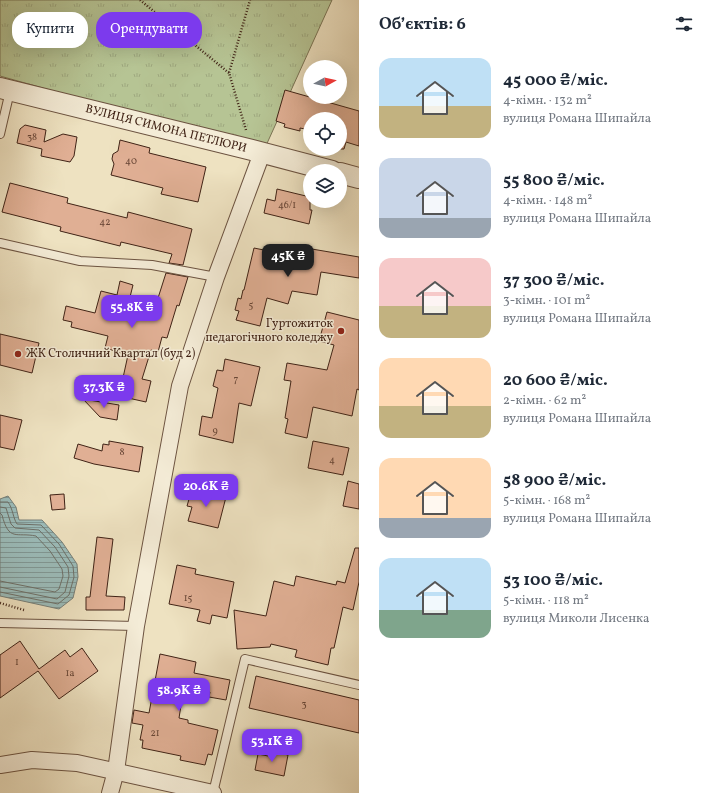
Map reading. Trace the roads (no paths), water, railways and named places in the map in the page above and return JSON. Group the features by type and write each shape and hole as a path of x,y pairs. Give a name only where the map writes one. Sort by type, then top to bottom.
{"street":[{"name":"ВУЛИЦЯ СИМОНА ПЕТЛЮРИ","path":"5,89 306,164"},
{"path":"110,793 116,771 136,626 180,386 257,151"},
{"path":"347,175 359,178"},
{"path":"0,765 32,760 77,763 213,793"}],"lane":[{"path":"0,134 5,89"},
{"path":"0,243 80,261 152,265 216,277"},
{"path":"0,623 136,626"},
{"path":"213,793 245,659 359,685"}],"water":[{"path":"8,496 16,507 19,520 42,520 62,542 77,564 78,577 73,598 59,609 0,596 0,499"}],"place":[{"name":"Гуртожиток педагогічного коледжу","path":"341,331"},
{"name":"ЖК Столичний Квартал (буд 2)","path":"18,354"}]}
